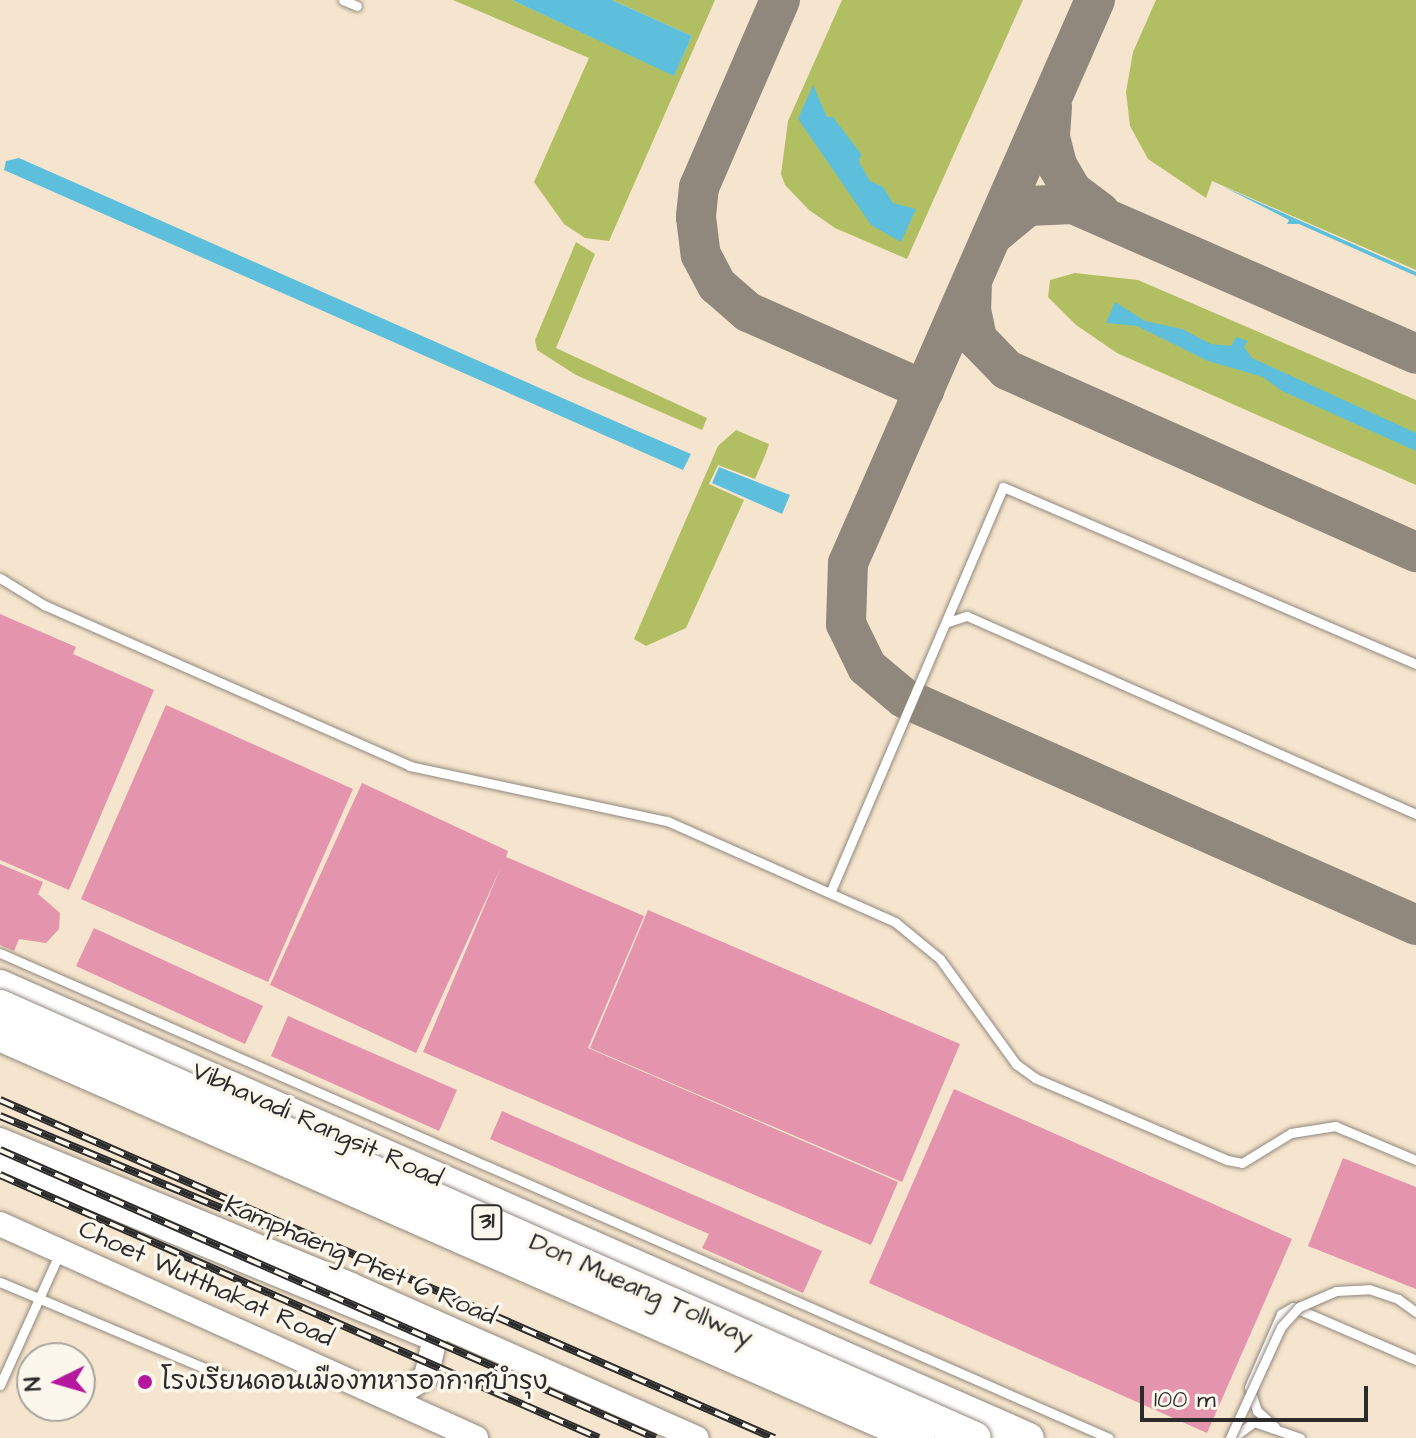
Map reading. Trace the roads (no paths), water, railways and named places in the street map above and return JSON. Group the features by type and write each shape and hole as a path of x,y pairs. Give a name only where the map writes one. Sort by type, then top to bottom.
{"highway":[{"name":"Vibhavadi Rangsit Road","path":"0,985 1029,1438"},
{"name":"Don Mueang Tollway","path":"0,1006 975,1438"},
{"name":"Don Mueang Tollway","path":"0,1035 918,1438"},
{"name":"31","path":"0,1051 881,1438"}],"main road":[{"name":"Kamphaeng Phet 6 Road","path":"0,1140 351,1285 697,1438"},
{"name":"Kamphaeng Phet 6 Road","path":"0,1160 435,1339 661,1438"},
{"name":"Choet Wutthakat Road","path":"0,1224 58,1254 476,1438"},
{"path":"391,1399 426,1377 435,1339"}],"lane":[{"path":"343,0 357,6"},
{"path":"830,893 948,622 953,596 997,493 1008,486 1416,664"},
{"path":"0,578 44,605 410,766 667,821 830,893 919,937 1005,1052 1035,1078 1227,1160 1242,1163 1291,1133 1335,1126 1416,1160"},
{"path":"948,622 967,616 1416,814"},
{"path":"0,953 1109,1438"},
{"path":"0,1385 58,1254"},
{"path":"0,1282 39,1294 231,1379"},
{"path":"1231,1438 1281,1327 1299,1307 1336,1291 1369,1289 1398,1299 1416,1312"},
{"path":"1275,1427 1257,1411 1249,1387 1281,1314 1293,1307 1413,1356"},
{"path":"1231,1438 1254,1422 1300,1438"}],"water":[{"path":"512,0 612,0 692,36 674,76"},
{"path":"813,85 827,117 833,117 861,154 859,162 870,181 883,187 893,203 916,209 901,242 871,225 798,119"},
{"path":"19,158 691,454 683,470 4,170 6,161"},
{"path":"1222,186 1416,272 1416,276 1299,224 1287,224 1289,220"},
{"path":"1115,302 1145,321 1182,329 1211,344 1231,346 1236,337 1248,341 1244,347 1252,358 1416,433 1416,451 1282,391 1263,377 1208,361 1137,326 1106,323"},
{"path":"719,467 790,495 782,514 712,483"}],"railway":[{"path":"0,1100 774,1438"},
{"path":"0,1116 281,1233"},
{"path":"0,1150 656,1438"},
{"path":"0,1175 599,1438"}],"place":[{"name":"โรงเรียนดอนเมืองทหารอากาศบำรุง","path":"145,1382"}]}
